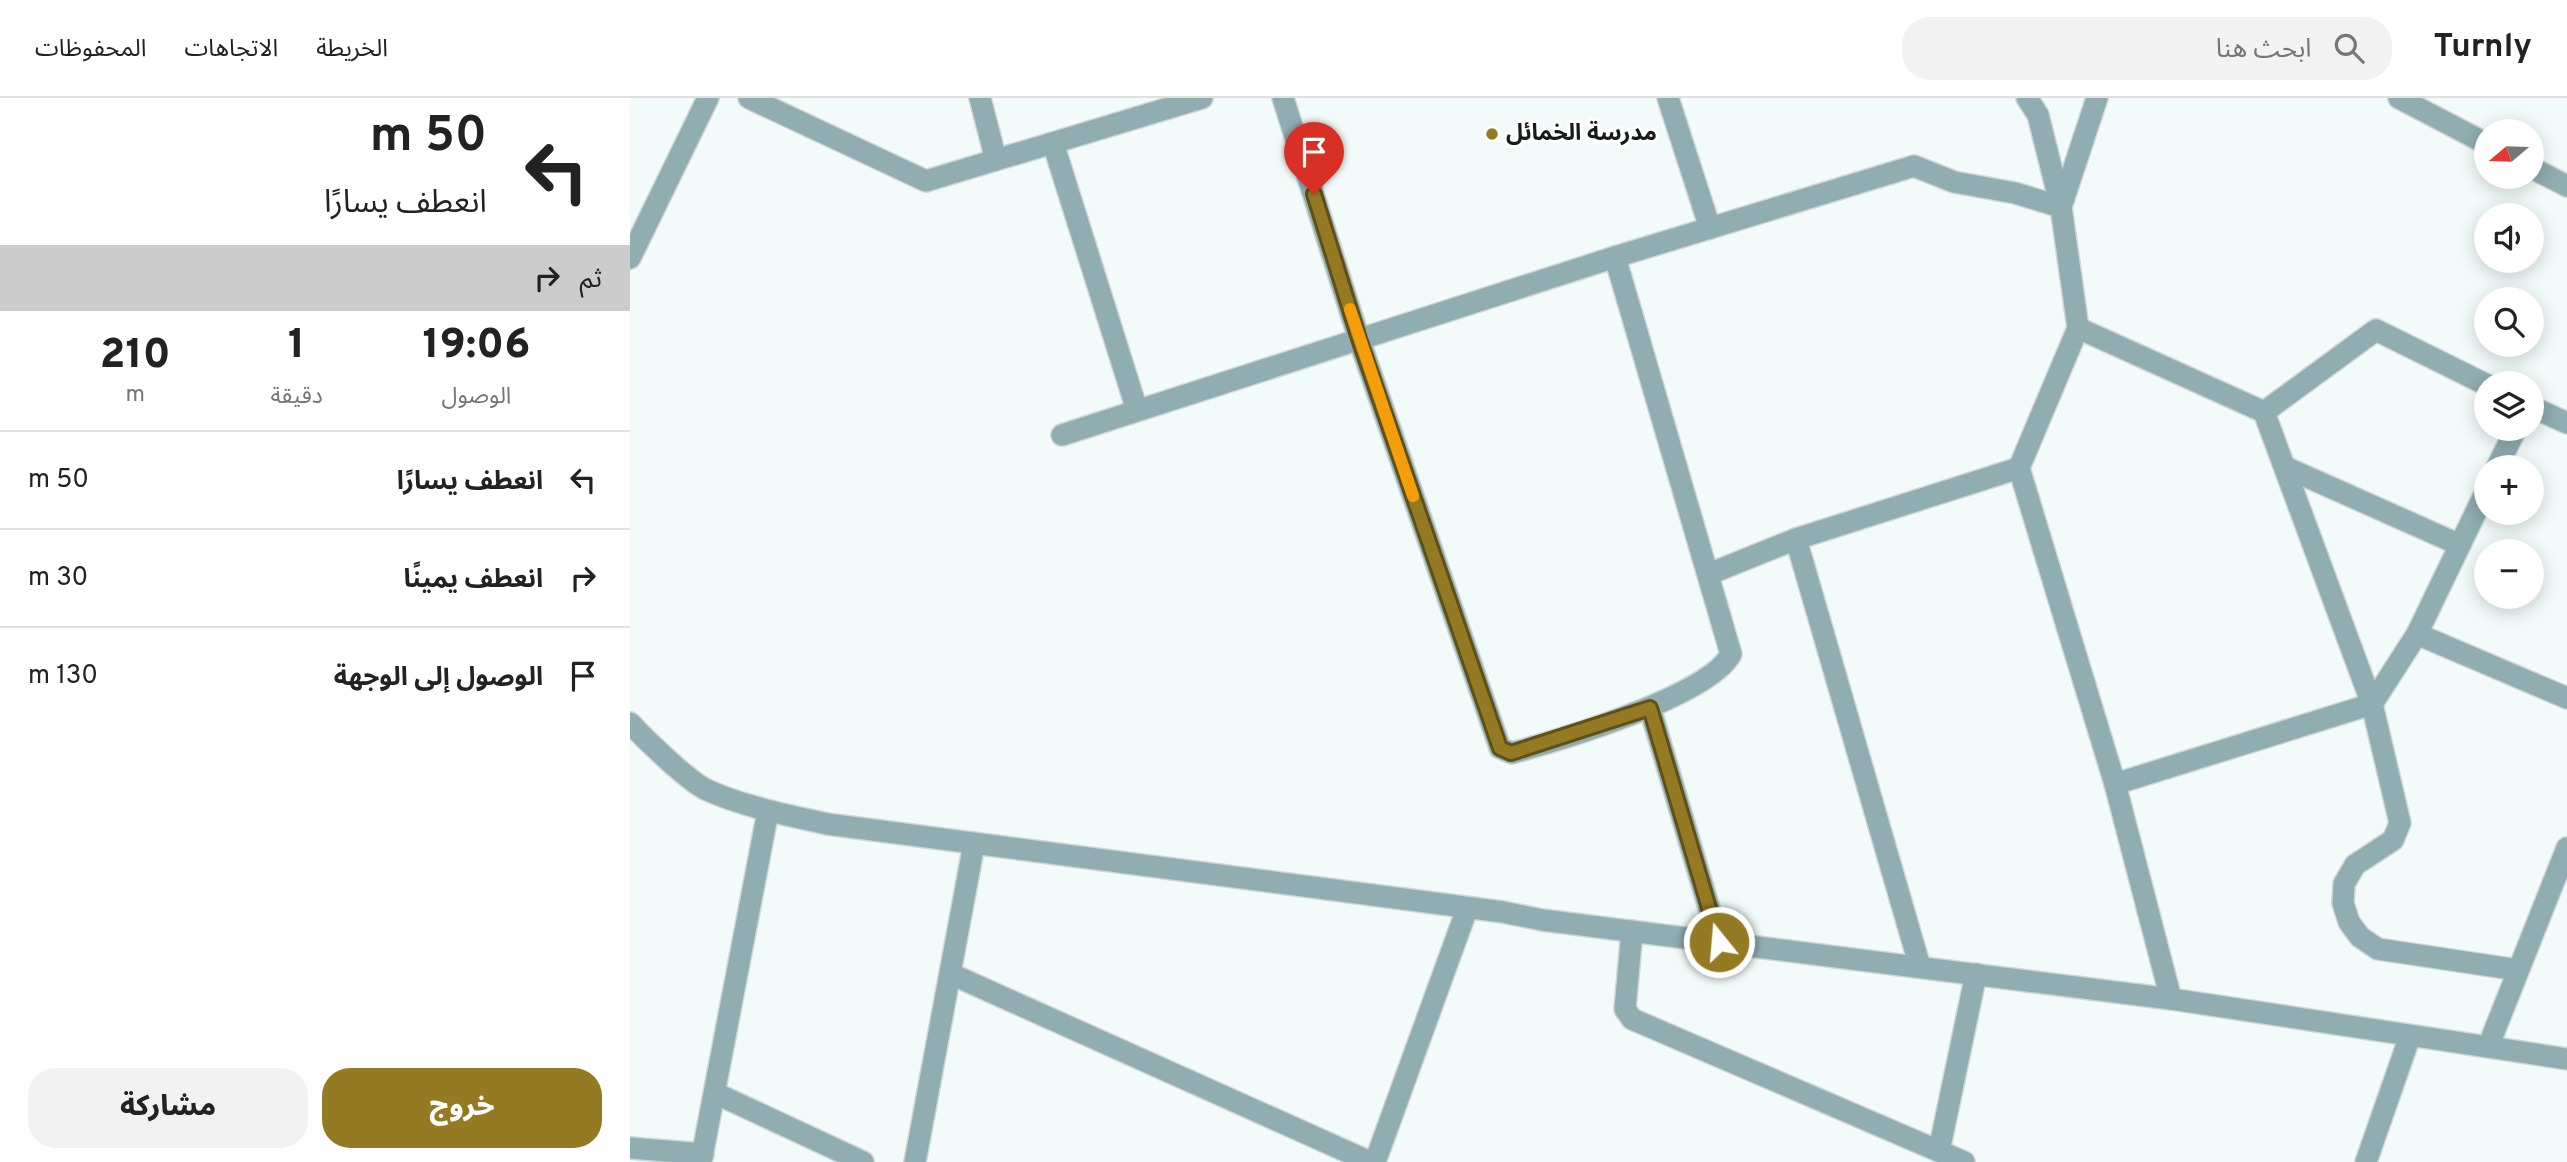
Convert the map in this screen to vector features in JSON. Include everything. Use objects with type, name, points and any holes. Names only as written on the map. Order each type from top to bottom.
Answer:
[{"type":"street","points":[[630,258],[708,98]]},
{"type":"street","points":[[749,98],[926,181],[1053,143],[1138,107],[1202,98]]},
{"type":"street","points":[[980,98],[996,160]]},
{"type":"street","points":[[1283,98],[1359,339],[1500,748],[1511,753],[1650,708],[1715,674],[1725,666],[1731,654],[1615,257]]},
{"type":"street","points":[[1668,98],[1710,228]]},
{"type":"street","points":[[2027,98],[2038,115],[2061,207],[2078,328],[2019,468],[2115,784],[2171,999]]},
{"type":"street","points":[[2061,207],[2097,98]]},
{"type":"street","points":[[2399,98],[2474,137]]},
{"type":"street","points":[[1053,143],[1137,410]]},
{"type":"street","points":[[1062,435],[1615,257],[1914,166],[1954,182],[2015,193],[2061,207]]},
{"type":"street","points":[[2544,174],[2567,186]]},
{"type":"street","points":[[2078,328],[2264,412],[2372,704],[2400,823],[2393,840],[2355,865],[2344,884],[2343,902],[2349,922],[2360,937],[2378,949],[2518,970]]},
{"type":"street","points":[[2264,412],[2376,330],[2474,379]]},
{"type":"street","points":[[2544,413],[2567,424]]},
{"type":"street","points":[[2285,467],[2460,545]]},
{"type":"street","points":[[1709,574],[1796,540],[2019,468]]},
{"type":"street","points":[[2115,784],[2372,704],[2417,634],[2474,516]]},
{"type":"street","points":[[1796,540],[1920,967]]},
{"type":"street","points":[[2417,634],[2567,698]]},
{"type":"street","points":[[1650,708],[1719,942]]},
{"type":"street","points":[[630,723],[646,740],[705,789],[768,811],[827,824],[1632,932],[2171,999],[2567,1059]]},
{"type":"street","points":[[630,1148],[702,1158],[768,811]]},
{"type":"street","points":[[915,1162],[974,844]]},
{"type":"street","points":[[2487,1047],[2567,848]]},
{"type":"street","points":[[1375,1162],[1466,909]]},
{"type":"street","points":[[1632,932],[1625,1009],[1632,1019],[1964,1162]]},
{"type":"street","points":[[951,974],[1370,1162]]},
{"type":"street","points":[[1939,1151],[1976,974]]},
{"type":"street","points":[[2366,1162],[2410,1036]]},
{"type":"street","points":[[715,1093],[863,1162]]},
{"type":"slow traffic","points":[[1350,309],[1413,496]]},
{"type":"place","name":"مدرسة الخمائل","points":[[1492,134]]},
{"type":"route","points":[[1314,194],[1359,339],[1500,748],[1511,753],[1523,750],[1650,708],[1719,942]]}]
